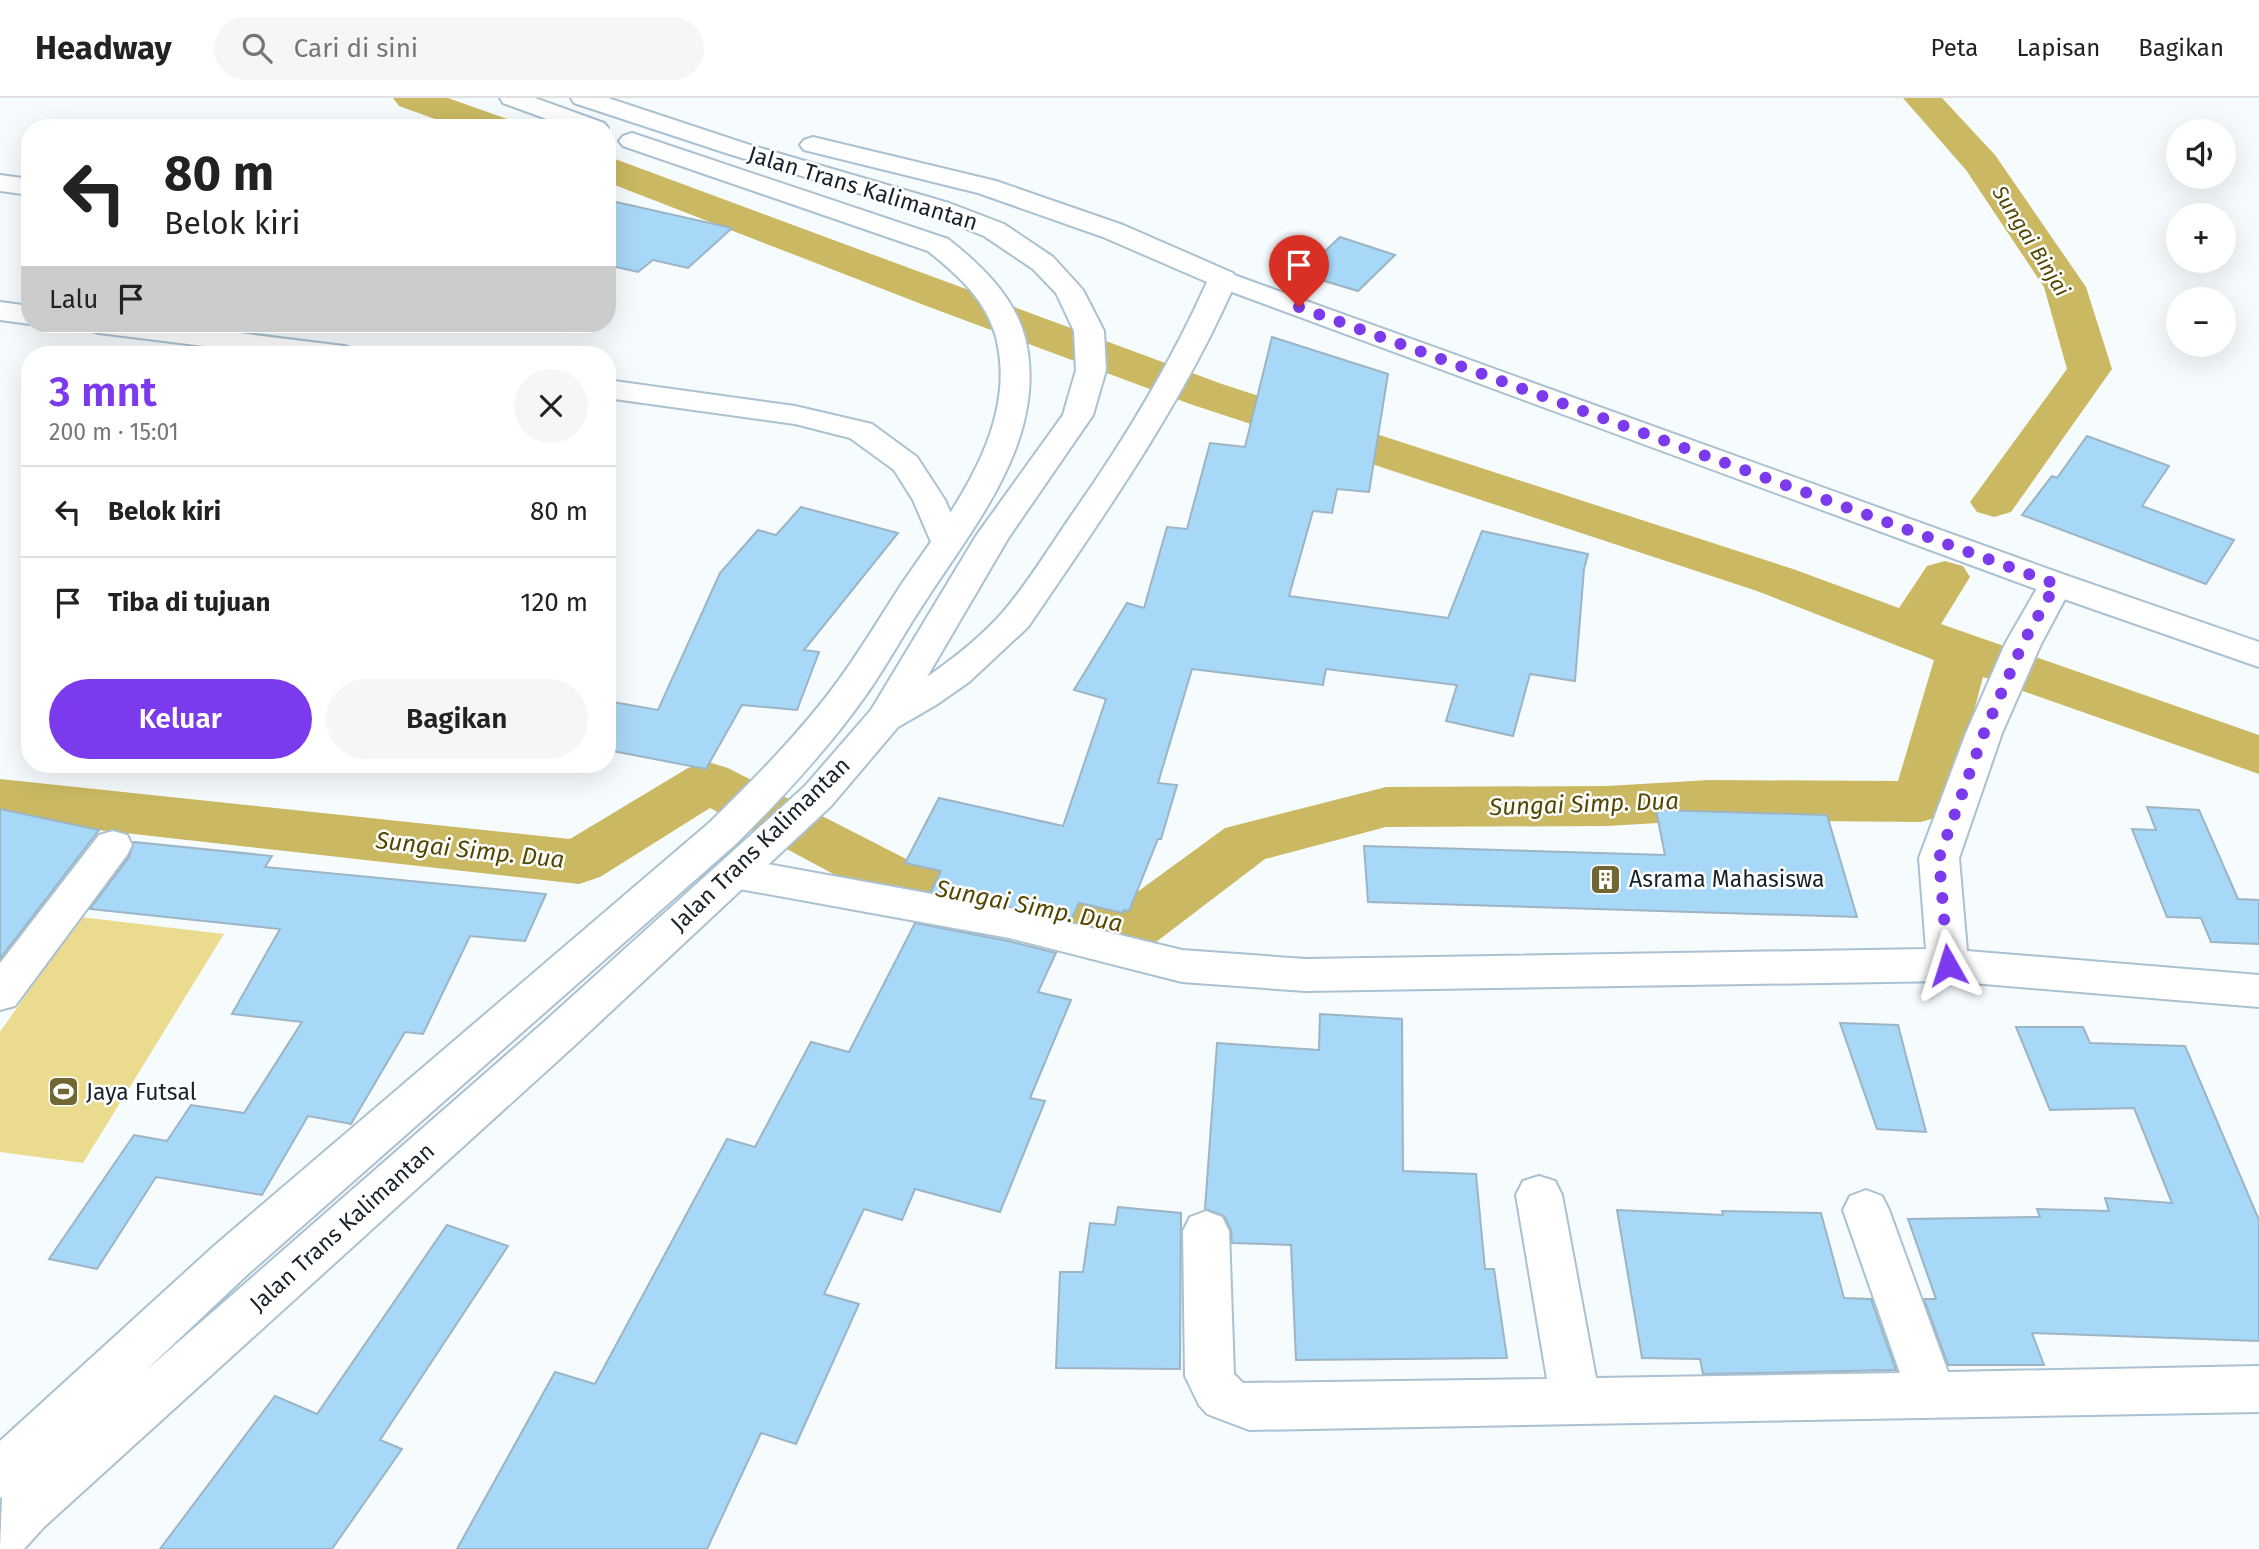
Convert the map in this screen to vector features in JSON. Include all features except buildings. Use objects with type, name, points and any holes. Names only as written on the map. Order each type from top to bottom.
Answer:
[{"type":"main road","points":[[512,98],[570,119]]},
{"type":"main road","name":"Jalan Trans Kalimantan","points":[[0,1474],[231,1260],[739,851],[818,796],[884,719],[993,536],[1078,415],[1091,370],[1089,331],[1069,290],[1043,263],[993,230],[940,209],[583,98]]},
{"type":"main road","points":[[632,114],[703,119],[987,187],[1113,231],[1223,279],[2056,584],[2259,654]]},
{"type":"main road","name":"Jalan Trans Kalimantan","points":[[0,1537],[26,1509],[548,1043],[739,851],[774,783],[869,665],[990,475],[1004,442],[1016,379],[1014,352],[1007,326],[995,302],[978,279],[938,245],[616,135]]},
{"type":"main road","points":[[0,183],[21,186]]},
{"type":"main road","points":[[884,719],[945,683],[991,645],[1016,619],[1146,429],[1210,310],[1223,279]]},
{"type":"main road","points":[[0,311],[21,314]]},
{"type":"main road","points":[[174,333],[274,346]]},
{"type":"main road","points":[[616,390],[795,415],[861,432],[906,464],[951,535]]},
{"type":"main road","points":[[1948,965],[1939,858],[1984,733],[2023,643],[2056,584]]},
{"type":"main road","points":[[0,995],[113,845]]},
{"type":"main road","points":[[739,851],[1147,958],[1217,970],[1305,975],[1948,965],[2259,991]]},
{"type":"main road","points":[[1539,1195],[1575,1401]]},
{"type":"main road","points":[[1866,1210],[1932,1395]]},
{"type":"main road","points":[[1206,1231],[1210,1376],[1214,1387],[1231,1405],[1249,1408],[2259,1389]]},
{"type":"shaded area","name":"Jaya Futsal","points":[[80,917],[224,934],[83,1163],[0,1152],[0,1032]]},
{"type":"waterway","points":[[412,98],[472,119]]},
{"type":"waterway","name":"Sungai Binjai","points":[[1922,98],[1981,163],[2065,287],[2090,369],[1994,502]]},
{"type":"waterway","points":[[616,171],[944,298],[1206,394],[1775,580],[1962,651]]},
{"type":"waterway","name":"Sungai Binjai","points":[[1911,630],[1945,577]]},
{"type":"waterway","name":"Sungai Simp. Dua","points":[[0,799],[579,862],[708,782],[901,883],[1135,926],[1246,843],[1386,807],[1607,806],[1709,800],[1921,802],[1962,651]]},
{"type":"waterway","points":[[1962,651],[2259,755]]},
{"type":"place","name":"Asrama Mahasiswa","points":[[1606,879]]},
{"type":"place","name":"Jaya Futsal","points":[[63,1092]]},
{"type":"route","points":[[1299,307],[2056,584],[2023,643],[1984,733],[1939,858],[1948,965]]}]
